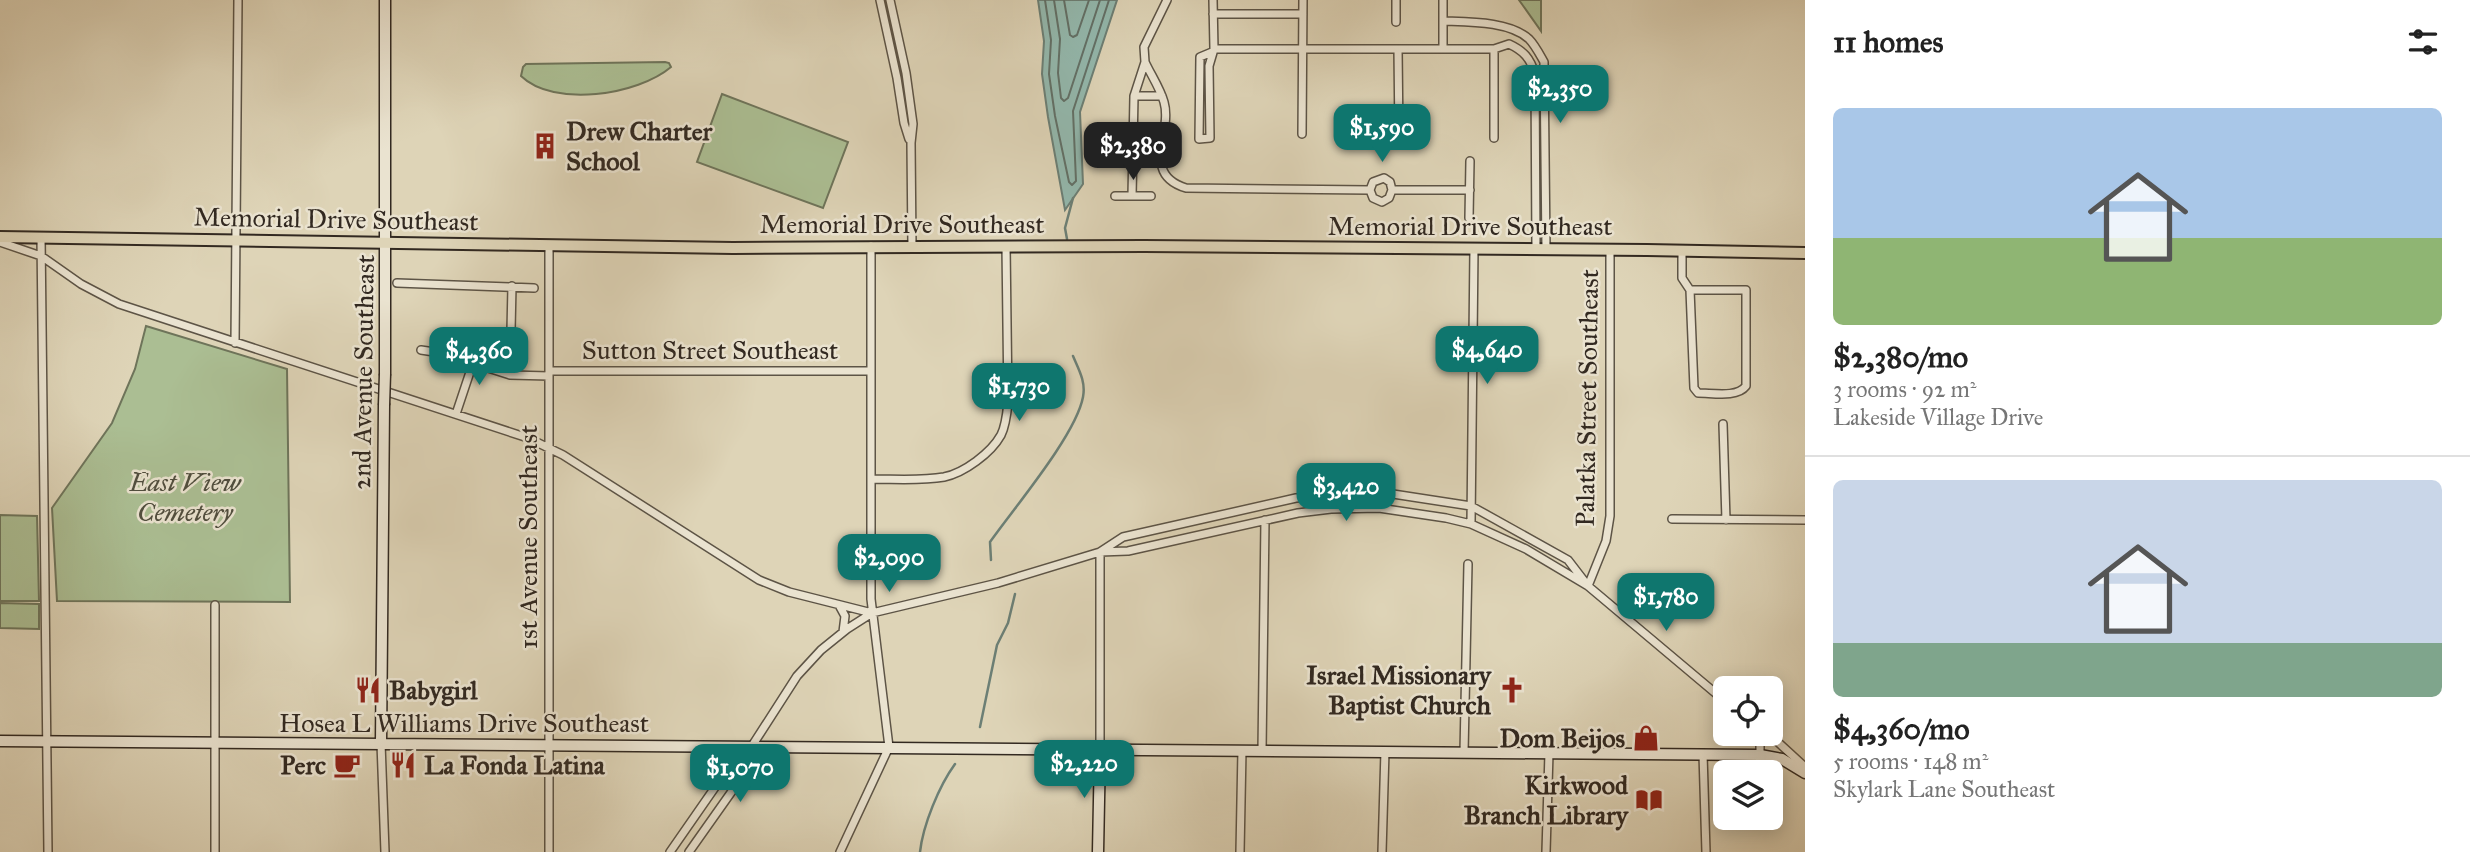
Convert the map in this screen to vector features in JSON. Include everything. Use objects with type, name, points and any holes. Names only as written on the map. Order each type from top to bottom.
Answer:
[{"type":"main road","name":"Memorial Drive Southeast","points":[[0,237],[733,248],[1475,248],[1805,253]]},
{"type":"street","points":[[235,343],[238,0]]},
{"type":"street","name":"2nd Avenue Southeast","points":[[381,744],[385,0]]},
{"type":"street","points":[[880,0],[904,123],[911,143]]},
{"type":"street","points":[[890,0],[906,73],[913,124],[912,247]]},
{"type":"street","points":[[1132,197],[1134,96],[1145,62],[1144,47],[1167,0]]},
{"type":"street","points":[[1199,139],[1210,138],[1209,66],[1213,51],[1213,0]]},
{"type":"street","points":[[1302,134],[1303,0]]},
{"type":"street","points":[[1396,0],[1396,22]]},
{"type":"street","points":[[1443,0],[1443,49]]},
{"type":"street","points":[[1213,14],[1303,14]]},
{"type":"street","points":[[1443,21],[1486,24],[1513,31],[1528,38],[1544,62],[1541,249]]},
{"type":"street","points":[[1509,44],[1513,31]]},
{"type":"street","points":[[1213,51],[1494,49],[1509,44],[1526,54],[1535,74],[1541,249]]},
{"type":"street","points":[[1398,49],[1399,138]]},
{"type":"street","points":[[1494,49],[1494,138]]},
{"type":"street","points":[[1145,62],[1162,96],[1167,121],[1160,158],[1163,170],[1175,185],[1186,188],[1370,190]]},
{"type":"street","points":[[1134,96],[1162,96]]},
{"type":"street","points":[[1469,218],[1470,160]]},
{"type":"street","points":[[1384,178],[1390,182],[1392,190],[1389,198],[1381,202],[1373,198],[1370,190],[1373,182],[1384,178]]},
{"type":"street","points":[[1392,190],[1470,190]]},
{"type":"street","points":[[1115,197],[1151,197]]},
{"type":"street","points":[[41,237],[48,852]]},
{"type":"street","points":[[0,242],[41,256],[81,284],[119,304],[507,430],[548,447],[759,580],[789,592],[872,613]]},
{"type":"street","name":"1st Avenue Southeast","points":[[549,244],[550,852]]},
{"type":"street","points":[[840,852],[889,747],[872,613],[871,246]]},
{"type":"street","points":[[872,479],[947,476],[976,460],[1001,435],[1008,402],[1006,246]]},
{"type":"street","points":[[1471,524],[1475,248]]},
{"type":"street","name":"Palatka Street Southeast","points":[[1588,586],[1606,541],[1610,516],[1610,250]]},
{"type":"street","points":[[1682,251],[1682,278],[1690,290],[1695,388],[1698,393],[1737,393],[1744,390],[1746,290],[1690,290]]},
{"type":"street","points":[[397,283],[534,288]]},
{"type":"street","points":[[510,374],[512,286]]},
{"type":"street","name":"Sutton Street Southeast","points":[[421,350],[441,353],[510,374],[870,371]]},
{"type":"street","points":[[456,414],[473,363]]},
{"type":"street","points":[[1723,424],[1726,520]]},
{"type":"street","points":[[1100,552],[1123,537],[1296,498],[1380,492],[1471,506],[1567,560],[1588,586]]},
{"type":"street","points":[[670,852],[734,760],[752,746],[797,676],[821,650],[872,613],[998,583],[1100,552],[1128,551],[1265,520],[1331,509],[1379,508],[1423,513],[1471,524],[1526,549],[1588,586],[1713,691]]},
{"type":"street","points":[[1672,519],[1805,520]]},
{"type":"street","points":[[1262,750],[1265,520]]},
{"type":"street","points":[[1098,852],[1100,552]]},
{"type":"street","points":[[1464,752],[1468,564]]},
{"type":"street","points":[[839,604],[845,616],[843,632]]},
{"type":"street","points":[[215,606],[215,852]]},
{"type":"street","name":"Hosea L Williams Drive Southeast","points":[[0,741],[1703,754],[1760,755],[1782,759],[1805,770]]},
{"type":"street","points":[[381,744],[384,852]]},
{"type":"street","points":[[690,852],[753,762],[752,746]]},
{"type":"street","points":[[1760,746],[1760,755]]},
{"type":"street","points":[[1781,746],[1805,770]]},
{"type":"street","points":[[1240,852],[1242,750]]},
{"type":"street","points":[[1382,852],[1385,751]]},
{"type":"street","points":[[1546,852],[1549,753]]},
{"type":"street","points":[[1703,754],[1706,852]]},
{"type":"green space","points":[[1519,0],[1541,0],[1541,31]]},
{"type":"green space","points":[[665,62],[671,67],[656,77],[618,91],[596,94],[554,92],[536,86],[521,76],[526,64]]},
{"type":"green space","points":[[722,94],[848,142],[823,208],[697,162]]},
{"type":"green space","name":"East View Cemetery","points":[[146,326],[287,369],[290,602],[57,601],[52,508],[112,423],[135,369]]},
{"type":"green space","points":[[0,515],[37,516],[39,601],[0,601]]},
{"type":"green space","points":[[0,603],[39,604],[39,629],[0,628]]},
{"type":"water","points":[[1038,0],[1117,0],[1080,112],[1083,184],[1065,210],[1042,74],[1044,41]]},
{"type":"waterway","points":[[1067,239],[1065,228],[1073,198]]},
{"type":"waterway","points":[[991,560],[990,542],[1057,451],[1078,413],[1084,386],[1073,356]]},
{"type":"waterway","points":[[980,727],[997,645],[1008,623],[1015,594]]},
{"type":"waterway","points":[[920,852],[924,830],[933,806],[955,764]]},
{"type":"place","name":"Drew Charter School","points":[[545,146]]},
{"type":"place","name":"Babygirl","points":[[368,690]]},
{"type":"place","name":"Israel Missionary Baptist Church","points":[[1512,690]]},
{"type":"place","name":"Dom Beijos","points":[[1646,738]]},
{"type":"place","name":"Perc","points":[[347,765]]},
{"type":"place","name":"La Fonda Latina","points":[[403,765]]},
{"type":"place","name":"Kirkwood Branch Library","points":[[1649,800]]}]
